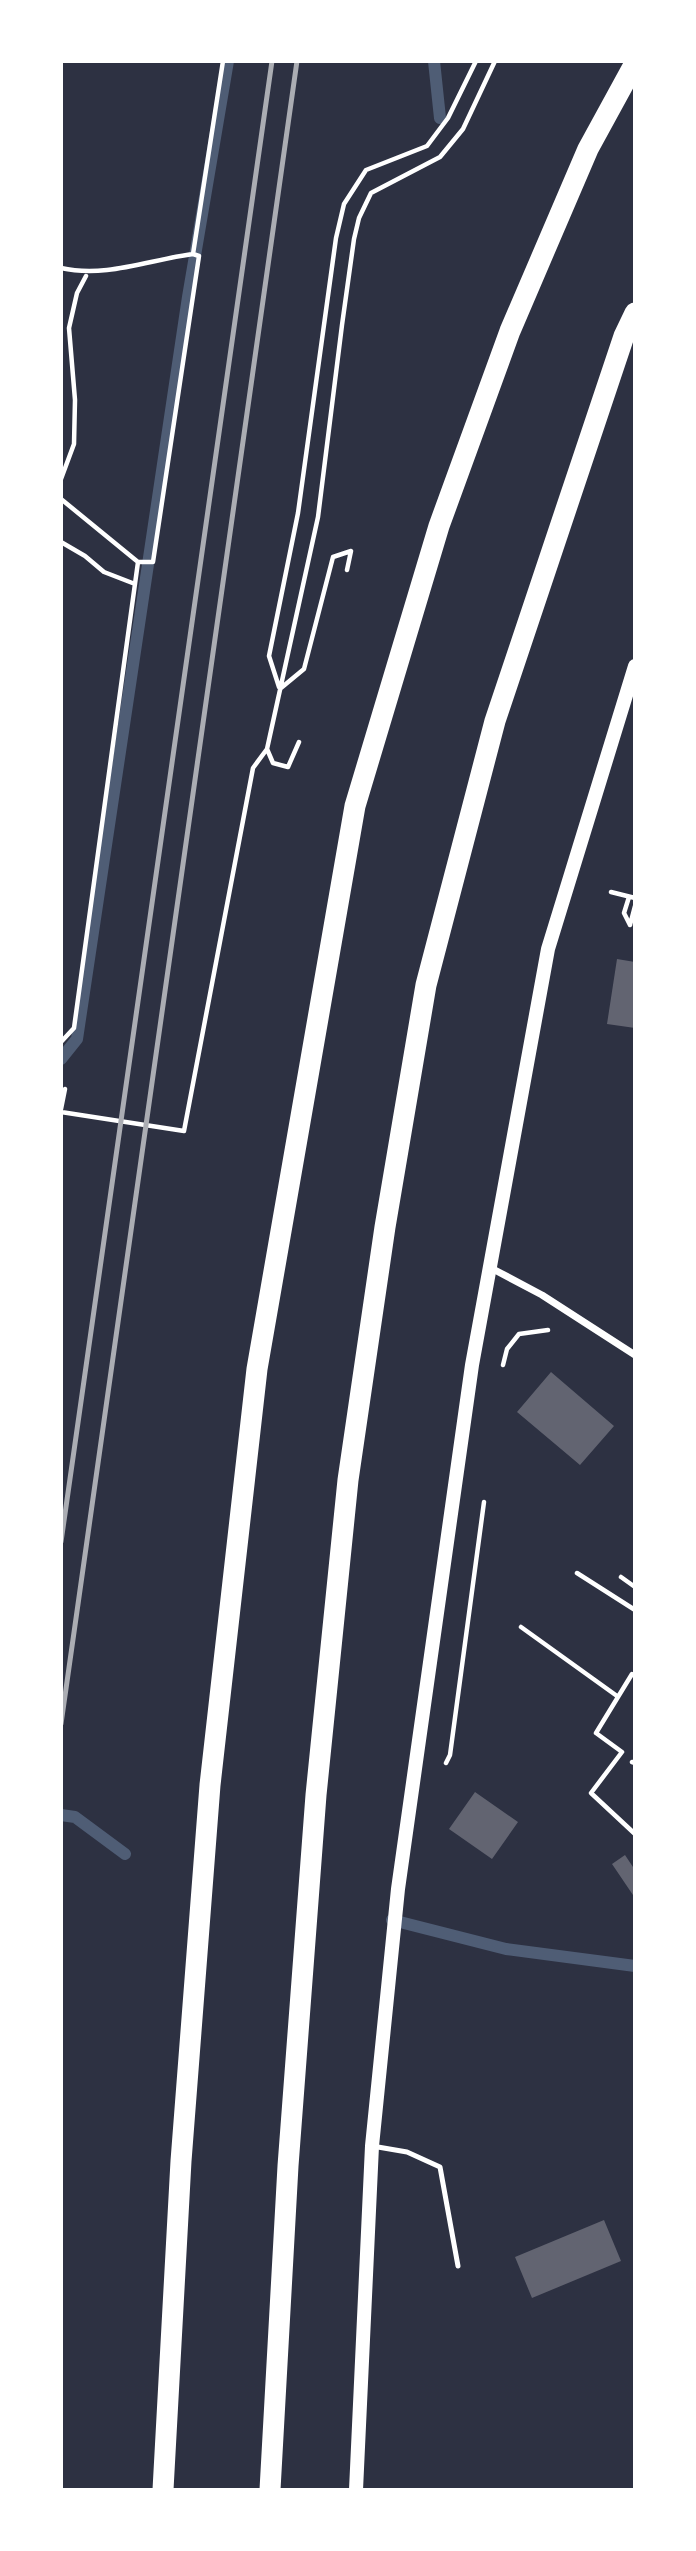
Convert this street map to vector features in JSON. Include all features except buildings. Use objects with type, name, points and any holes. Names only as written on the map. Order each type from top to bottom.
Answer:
[{"type":"highway","points":[[163,2490],[181,2161],[211,1772],[257,1370],[355,806],[439,526],[510,331],[588,149],[635,63]]},
{"type":"highway","points":[[270,2490],[288,2166],[316,1795],[348,1480],[385,1227],[426,985],[495,721],[624,336],[635,313]]},
{"type":"main road","points":[[356,2490],[372,2146],[402,1861],[472,1365],[548,949],[635,666]]},
{"type":"street","points":[[491,1268],[542,1295],[635,1355]]},
{"type":"lane","points":[[372,2146],[407,2152],[440,2167],[458,2266]]},
{"type":"path","points":[[193,254],[223,61]]},
{"type":"path","points":[[280,689],[269,656],[298,513],[325,333],[336,238],[344,204],[366,170],[427,146],[448,118],[476,61]]},
{"type":"path","points":[[61,1098],[65,1089],[61,1111],[184,1132],[254,768],[267,750],[318,517],[342,325],[359,218],[371,193],[440,158],[463,129],[495,61]]},
{"type":"path","points":[[61,268],[83,273],[193,254],[199,256],[153,562],[138,562],[61,499]]},
{"type":"path","points":[[61,479],[74,444],[75,400],[69,328],[77,293],[86,276]]},
{"type":"path","points":[[61,542],[85,556],[104,572],[135,584]]},
{"type":"path","points":[[280,689],[304,669],[333,557],[351,551],[347,570]]},
{"type":"path","points":[[61,1042],[74,1028],[138,562]]},
{"type":"path","points":[[267,750],[273,763],[288,767],[299,742]]},
{"type":"path","points":[[611,892],[632,898],[624,913],[630,925],[635,906]]},
{"type":"path","points":[[501,1373],[507,1349],[520,1334],[544,1328],[552,1331]]},
{"type":"path","points":[[444,1767],[450,1755],[484,1496]]},
{"type":"path","points":[[577,1573],[635,1611]]},
{"type":"path","points":[[621,1577],[635,1587]]},
{"type":"path","points":[[520,1627],[617,1696]]},
{"type":"path","points":[[634,1674],[617,1696],[596,1733],[622,1752],[591,1793],[635,1834]]},
{"type":"waterway","points":[[61,1059],[77,1039],[188,297],[228,61]]},
{"type":"waterway","points":[[434,61],[440,118]]},
{"type":"waterway","points":[[61,1815],[75,1817],[125,1854]]},
{"type":"waterway","points":[[392,1920],[506,1949],[635,1966]]},
{"type":"railway","points":[[61,1542],[272,61]]},
{"type":"railway","points":[[61,1724],[297,61]]}]
